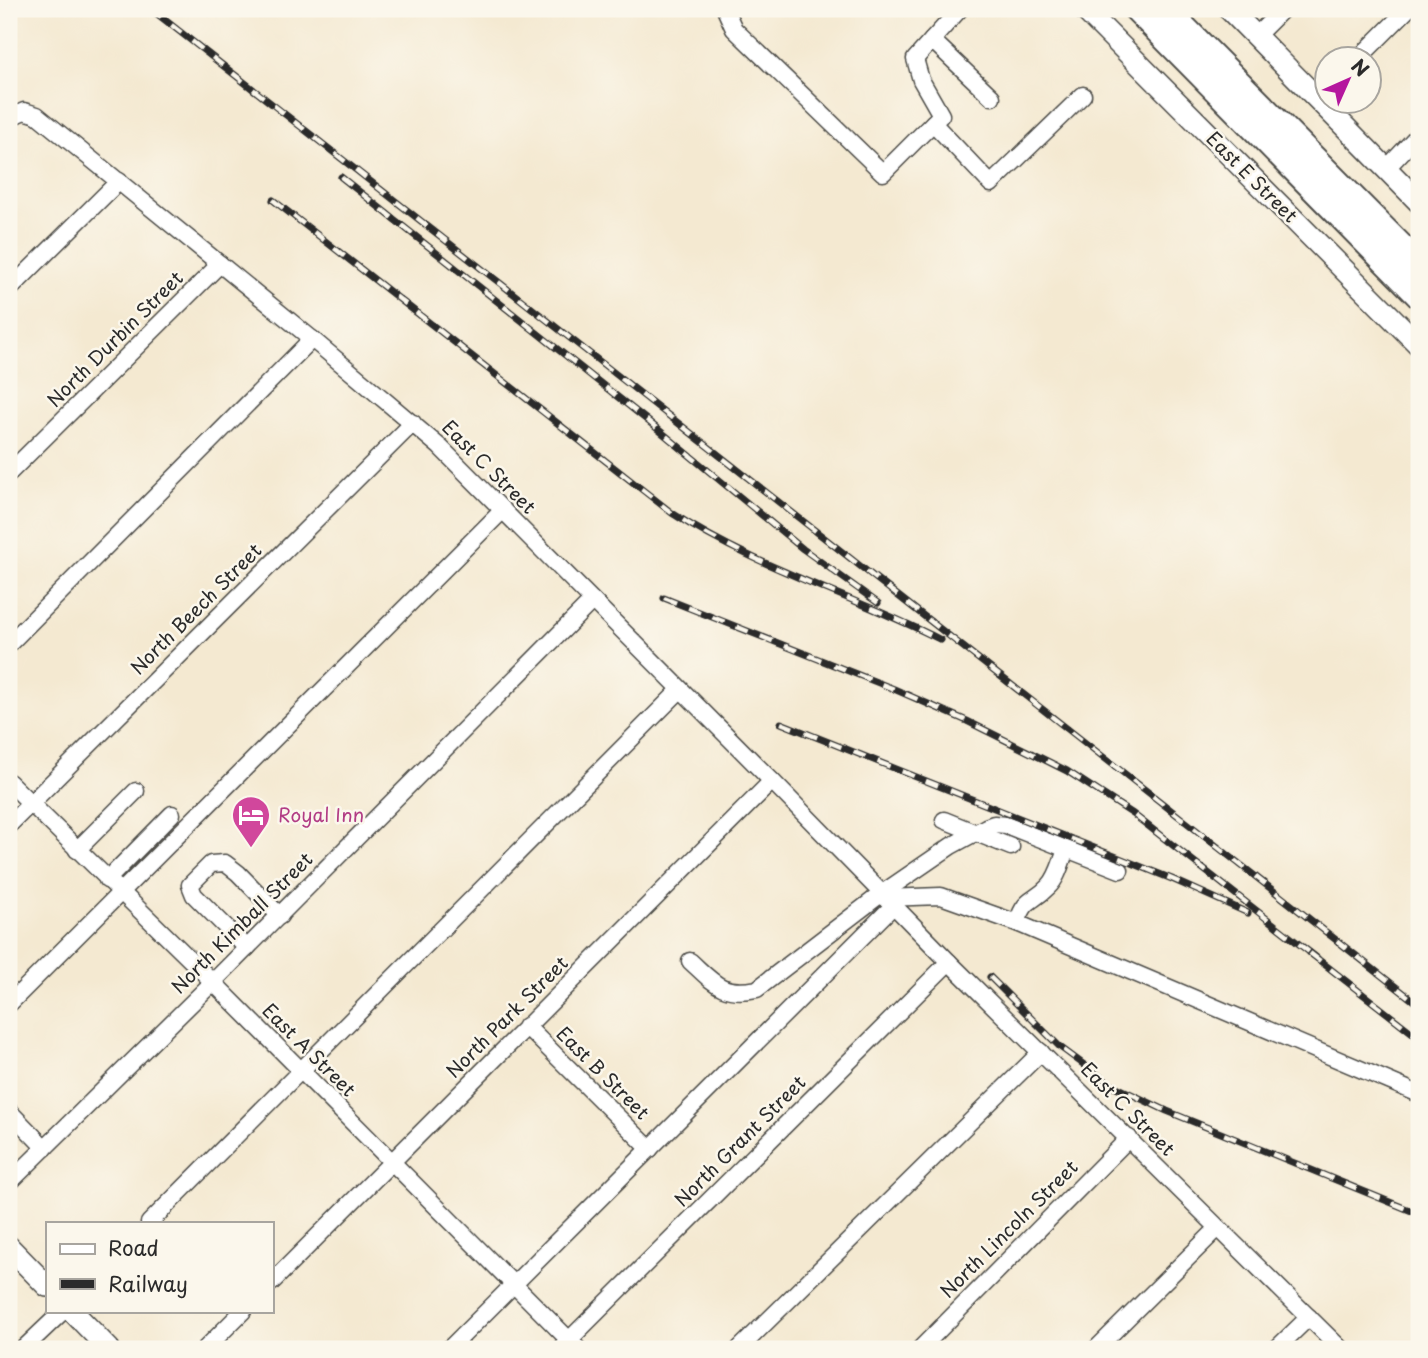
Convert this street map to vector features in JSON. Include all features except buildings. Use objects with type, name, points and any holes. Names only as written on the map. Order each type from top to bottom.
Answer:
[{"type":"highway","points":[[1136,9],[1419,296]]},
{"type":"highway","points":[[1166,9],[1419,264]]},
{"type":"main road","name":"East E Street","points":[[1084,9],[1419,345]]},
{"type":"main road","points":[[1229,9],[1312,86]]},
{"type":"main road","points":[[1340,116],[1419,202]]},
{"type":"main road","points":[[9,1247],[46,1285]]},
{"type":"main road","points":[[73,1312],[109,1349]]},
{"type":"street","points":[[724,9],[734,29],[883,173],[941,115],[921,80],[915,59],[960,9]]},
{"type":"street","points":[[1256,36],[1283,9]]},
{"type":"street","points":[[1371,46],[1408,9]]},
{"type":"street","points":[[932,40],[992,97]]},
{"type":"street","points":[[933,123],[991,184],[1083,95]]},
{"type":"street","name":"East C Street","points":[[16,114],[37,115],[413,423],[772,781],[886,900],[1341,1349]]},
{"type":"street","points":[[1386,169],[1419,134]]},
{"type":"street","points":[[9,290],[119,181]]},
{"type":"street","name":"North Durbin Street","points":[[9,473],[220,264]]},
{"type":"street","points":[[9,644],[312,339]]},
{"type":"street","name":"North Beech Street","points":[[9,825],[413,423]]},
{"type":"street","points":[[9,1004],[503,510]]},
{"type":"street","name":"North Kimball Street","points":[[9,1184],[280,916],[592,601]]},
{"type":"street","points":[[150,1222],[680,690]]},
{"type":"street","name":"North Park Street","points":[[273,1281],[772,781]]},
{"type":"street","name":"East A Street","points":[[9,782],[213,982],[514,1285],[569,1346]]},
{"type":"street","points":[[77,850],[136,791]]},
{"type":"street","points":[[107,880],[172,814]]},
{"type":"street","points":[[944,820],[1011,847]]},
{"type":"street","points":[[690,961],[719,987],[740,992],[757,989],[886,900],[951,846],[994,824],[1006,825],[1119,870]]},
{"type":"street","points":[[1017,923],[1022,907],[1054,880],[1066,850]]},
{"type":"street","points":[[247,948],[194,895],[190,885],[211,864],[225,863],[280,916]]},
{"type":"street","points":[[449,1349],[650,1149],[886,900],[941,896],[1017,923],[1419,1094]]},
{"type":"street","name":"North Grant Street","points":[[569,1346],[949,962]]},
{"type":"street","name":"East B Street","points":[[526,1026],[650,1149]]},
{"type":"street","points":[[739,1349],[1041,1052]]},
{"type":"street","points":[[9,1111],[45,1148]]},
{"type":"street","name":"North Lincoln Street","points":[[920,1349],[1129,1138]]},
{"type":"street","points":[[1096,1349],[1218,1228]]},
{"type":"street","points":[[23,1349],[62,1312]]},
{"type":"street","points":[[205,1349],[242,1312]]},
{"type":"street","points":[[1276,1349],[1309,1317]]},
{"type":"railway","points":[[151,9],[1419,1005]]},
{"type":"railway","points":[[341,177],[648,421],[803,549],[878,603]]},
{"type":"railway","points":[[273,200],[672,513],[737,550],[941,640]]},
{"type":"railway","points":[[664,598],[894,689],[967,721],[1067,771],[1133,814],[1317,958]]},
{"type":"railway","points":[[781,723],[1172,879],[1248,913]]},
{"type":"railway","points":[[1310,953],[1419,1038]]},
{"type":"railway","points":[[990,977],[1060,1047],[1110,1084],[1167,1111],[1419,1214]]},
{"type":"place","name":"Royal Inn","points":[[251,849]]}]
